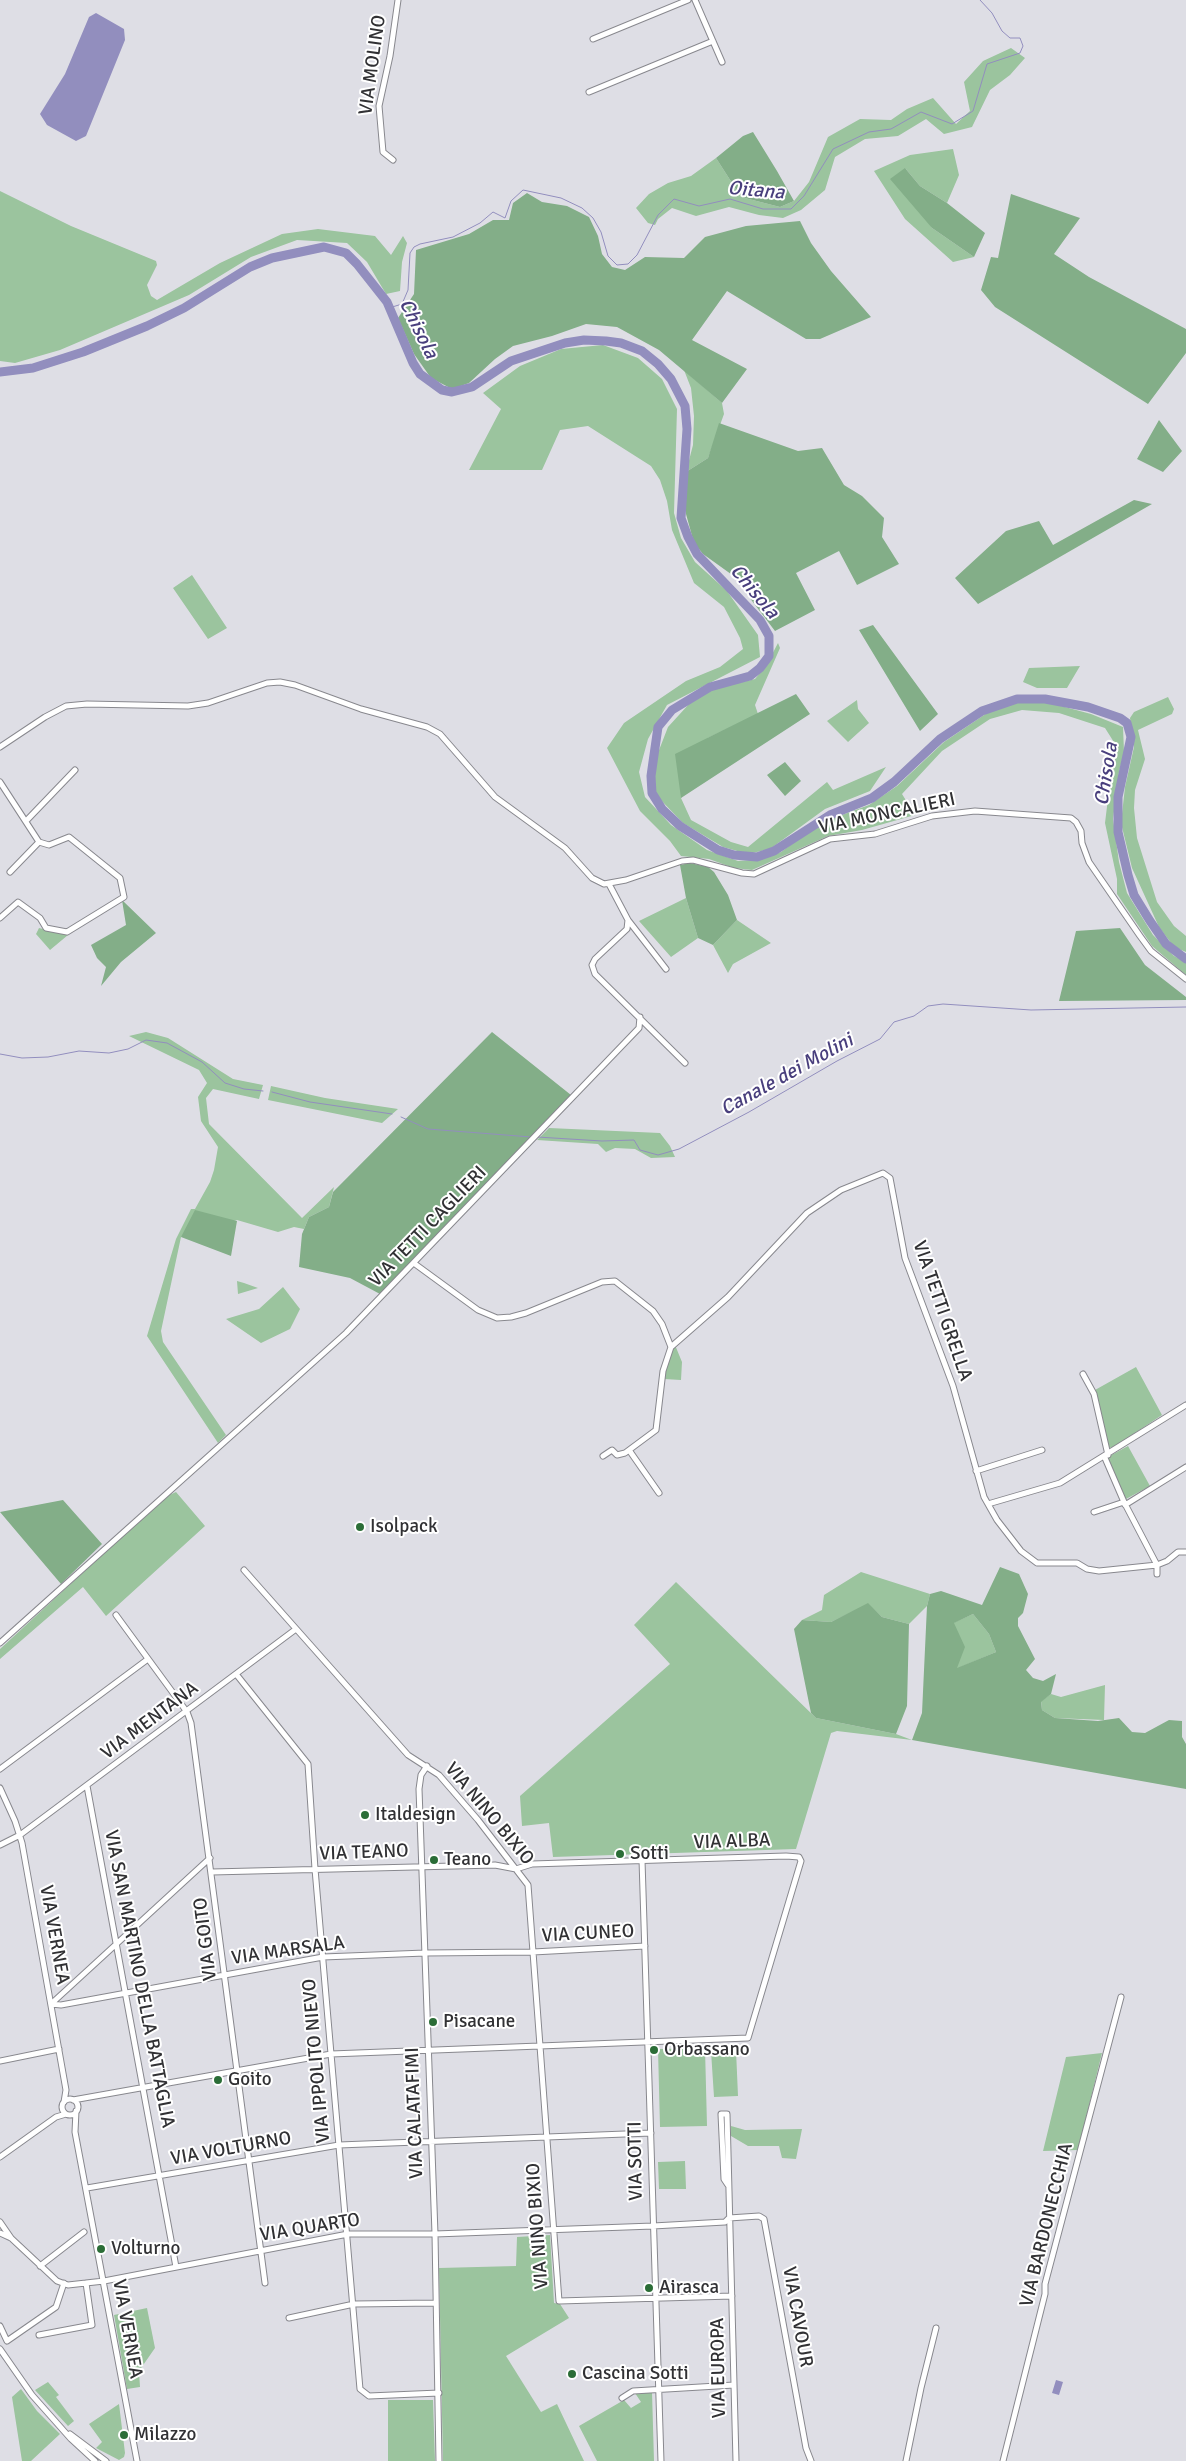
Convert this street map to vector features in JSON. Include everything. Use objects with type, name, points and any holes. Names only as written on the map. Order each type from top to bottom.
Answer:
[{"type":"street","name":"VIA MOLINO","points":[[393,160],[383,152],[379,106],[390,56],[398,0]]},
{"type":"street","points":[[593,39],[688,0]]},
{"type":"street","points":[[695,0],[722,62]]},
{"type":"street","points":[[590,92],[713,41]]},
{"type":"street","points":[[0,747],[45,717],[66,706],[87,704],[188,706],[208,704],[267,683],[280,682],[427,727],[440,734],[495,797],[565,848],[592,878],[609,884],[628,920],[666,969]]},
{"type":"street","points":[[27,820],[75,770]]},
{"type":"street","points":[[0,782],[27,820],[39,842],[49,845],[69,837],[120,878],[124,897],[67,932],[46,928],[40,918],[18,902],[0,918]]},
{"type":"street","name":"VIA MONCALIERI","points":[[609,884],[688,861],[704,862],[742,873],[754,874],[830,839],[874,834],[932,816],[975,811],[1071,818],[1082,831],[1082,843],[1089,862],[1140,936],[1151,951],[1186,979]]},
{"type":"street","points":[[10,872],[39,842]]},
{"type":"street","points":[[628,920],[626,929],[592,965],[594,974],[685,1063]]},
{"type":"street","name":"VIA TETTI CAGLIERI","points":[[0,1643],[346,1333],[350,1326],[415,1264],[639,1028],[640,1017]]},
{"type":"street","name":"VIA TETTI GRELLA","points":[[671,1347],[728,1297],[806,1213],[841,1190],[880,1174],[886,1174],[890,1178],[905,1258],[953,1386],[976,1471],[988,1504],[1021,1551],[1037,1563],[1077,1564],[1087,1569],[1099,1571],[1157,1565],[1168,1561],[1178,1552],[1186,1552]]},
{"type":"street","points":[[415,1264],[478,1310],[497,1318],[511,1318],[602,1282],[614,1281],[653,1311],[662,1324],[671,1347],[663,1371],[656,1430],[629,1450],[617,1455],[612,1450],[603,1456]]},
{"type":"street","points":[[1083,1374],[1094,1394],[1106,1456],[1125,1503],[1157,1565],[1158,1574]]},
{"type":"street","points":[[988,1504],[1060,1484],[1186,1405]]},
{"type":"street","points":[[629,1450],[659,1493]]},
{"type":"street","points":[[976,1471],[1042,1450]]},
{"type":"street","points":[[1094,1512],[1125,1503],[1186,1467]]},
{"type":"street","name":"VIA NINO BIXIO","points":[[244,1570],[408,1755],[439,1775],[478,1820],[528,1885],[558,2301],[656,2298]]},
{"type":"street","name":"VIA GOITO","points":[[116,1615],[187,1712],[191,1723],[265,2283]]},
{"type":"street","name":"VIA MENTANA","points":[[0,1845],[20,1835],[87,1786],[296,1628]]},
{"type":"street","points":[[0,1769],[148,1659]]},
{"type":"street","name":"VIA IPPOLITO NIEVO","points":[[236,1674],[308,1764],[315,1870],[360,2389],[369,2396],[439,2393]]},
{"type":"street","name":"VIA CALATAFIMI","points":[[427,1766],[420,1780],[435,2234],[439,2461]]},
{"type":"street","name":"VIA SAN MARTINO DELLA BATTAGLIA","points":[[87,1786],[145,2087],[176,2267]]},
{"type":"street","name":"VIA VERNEA","points":[[0,1788],[20,1835],[66,2090]]},
{"type":"street","name":"VIA ALBA","points":[[516,1869],[532,1864],[799,1857],[801,1861],[748,2038],[648,2042]]},
{"type":"street","points":[[51,2004],[118,1945],[210,1858]]},
{"type":"street","name":"VIA SOTTI","points":[[642,1860],[661,2461]]},
{"type":"street","name":"VIA TEANO","points":[[212,1872],[495,1865],[516,1869]]},
{"type":"street","name":"VIA CUNEO","points":[[533,1952],[645,1946]]},
{"type":"street","name":"VIA MARSALA","points":[[51,2004],[70,2004],[323,1957],[425,1953],[533,1952]]},
{"type":"street","points":[[65,1993],[70,2004]]},
{"type":"street","name":"VIA BARDONECCHIA","points":[[1004,2461],[1045,2294],[1045,2284],[1121,1997]]},
{"type":"street","points":[[63,2105],[72,2099],[331,2054],[428,2052],[648,2042]]},
{"type":"street","points":[[0,2061],[59,2049]]},
{"type":"street","points":[[66,2090],[77,2104]]},
{"type":"street","points":[[56,2117],[63,2105],[66,2090]]},
{"type":"street","points":[[74,2125],[77,2104],[84,2098]]},
{"type":"street","points":[[63,2105],[74,2125]]},
{"type":"street","points":[[0,2157],[56,2117],[76,2111]]},
{"type":"street","name":"VIA EUROPA","points":[[728,2185],[724,2179],[721,2114],[728,2114],[728,2185],[736,2461]]},
{"type":"street","name":"VIA VERNEA","points":[[74,2125],[137,2461]]},
{"type":"street","name":"VIA VOLTURNO","points":[[87,2188],[339,2145],[651,2133]]},
{"type":"street","name":"VIA CAVOUR","points":[[729,2218],[759,2216],[764,2219],[809,2459]]},
{"type":"street","name":"VIA QUARTO","points":[[64,2284],[104,2281],[348,2234],[435,2234],[553,2228],[653,2226],[725,2222],[729,2218]]},
{"type":"street","points":[[0,2222],[11,2238],[57,2281],[64,2284],[56,2307],[8,2341],[0,2326]]},
{"type":"street","points":[[40,2266],[84,2232]]},
{"type":"street","points":[[0,2233],[11,2238]]},
{"type":"street","points":[[39,2335],[92,2325],[86,2283]]},
{"type":"street","points":[[656,2298],[732,2296]]},
{"type":"street","points":[[289,2318],[354,2304],[436,2303]]},
{"type":"street","points":[[906,2461],[936,2328]]},
{"type":"street","points":[[0,2348],[32,2395],[95,2461]]},
{"type":"street","points":[[622,2398],[633,2391],[734,2386]]},
{"type":"street","points":[[63,2429],[106,2461]]},
{"type":"street","points":[[132,2461],[134,2450]]},
{"type":"green space","points":[[1011,48],[1025,58],[1010,75],[990,90],[972,127],[944,134],[926,119],[898,136],[865,139],[835,157],[825,190],[801,210],[783,218],[759,215],[729,207],[696,216],[672,208],[658,219],[655,225],[648,223],[636,208],[649,194],[668,183],[691,176],[716,158],[741,197],[780,207],[794,201],[809,182],[828,137],[860,119],[891,120],[907,109],[933,98],[956,124],[970,111],[964,82],[983,61]]},
{"type":"green space","points":[[753,132],[794,201],[780,207],[741,197],[716,158],[743,136]]},
{"type":"green space","points":[[953,149],[959,175],[947,203],[920,186],[905,168],[932,228],[974,257],[953,262],[905,219],[874,171],[910,155]]},
{"type":"green space","points":[[905,168],[920,186],[947,203],[985,233],[974,257],[932,228],[890,179]]},
{"type":"green space","points":[[0,191],[71,226],[156,261],[157,265],[147,285],[151,296],[157,300],[220,263],[282,234],[318,229],[375,236],[391,255],[403,236],[407,243],[402,262],[400,291],[386,294],[367,262],[347,243],[297,240],[251,257],[189,295],[60,350],[15,363],[0,361]]},
{"type":"green space","points":[[527,193],[542,202],[567,206],[589,217],[598,236],[602,254],[612,267],[625,270],[645,257],[684,258],[705,237],[746,226],[800,221],[811,243],[831,271],[871,317],[820,339],[806,339],[727,291],[692,340],[747,369],[722,403],[659,350],[617,327],[586,324],[552,336],[513,346],[495,359],[469,383],[452,389],[431,378],[414,354],[398,318],[414,294],[416,250],[469,234],[493,220],[509,220],[513,203]]},
{"type":"green space","points":[[1011,194],[1080,218],[1054,254],[1089,277],[1186,329],[1186,353],[1148,404],[995,307],[981,290],[991,257],[998,258]]},
{"type":"green space","points":[[603,345],[638,358],[662,379],[677,409],[674,513],[681,538],[695,562],[727,591],[758,635],[760,657],[667,705],[648,739],[639,772],[645,797],[671,825],[707,850],[738,861],[763,859],[781,852],[808,832],[831,819],[869,805],[897,786],[944,742],[987,713],[1014,703],[1050,703],[1091,714],[1123,727],[1124,752],[1119,772],[1113,819],[1119,862],[1127,893],[1153,935],[1174,956],[1186,962],[1186,975],[1152,946],[1117,894],[1117,879],[1105,823],[1117,747],[1105,728],[1059,713],[1022,710],[990,719],[942,751],[902,794],[915,815],[862,830],[828,836],[752,870],[734,868],[709,859],[681,856],[670,841],[640,811],[607,748],[624,723],[686,681],[720,667],[743,649],[740,638],[724,607],[694,583],[672,530],[667,501],[660,480],[651,466],[588,426],[560,430],[542,470],[469,470],[501,409],[483,393],[520,366],[561,349]]},
{"type":"green space","points":[[684,370],[722,403],[724,414],[708,458],[686,472],[693,445],[694,416],[691,388]]},
{"type":"green space","points":[[1159,420],[1182,451],[1163,472],[1137,459]]},
{"type":"green space","points":[[719,423],[798,451],[822,448],[844,485],[862,496],[884,518],[882,537],[899,564],[857,585],[839,551],[796,573],[815,610],[775,631],[749,597],[742,582],[703,554],[694,543],[686,514],[686,472],[708,458]]},
{"type":"green space","points":[[1134,500],[1152,504],[978,604],[955,578],[1006,531],[1039,521],[1053,545]]},
{"type":"green space","points":[[192,575],[227,628],[208,639],[173,588]]},
{"type":"green space","points":[[873,625],[938,714],[920,731],[859,630]]},
{"type":"green space","points":[[778,643],[780,648],[755,705],[758,714],[708,738],[681,798],[691,820],[731,842],[748,847],[827,782],[833,790],[886,767],[870,791],[825,809],[770,849],[748,854],[723,847],[683,823],[656,795],[654,763],[668,727],[689,704],[713,689],[755,679],[766,666]]},
{"type":"green space","points":[[1080,666],[1067,688],[1037,688],[1023,682],[1029,668]]},
{"type":"green space","points":[[796,694],[810,714],[681,798],[675,754]]},
{"type":"green space","points":[[1168,697],[1174,709],[1172,714],[1138,730],[1145,759],[1135,790],[1134,808],[1137,838],[1157,902],[1174,926],[1186,936],[1186,952],[1174,947],[1159,927],[1132,868],[1121,823],[1125,787],[1134,747],[1130,718],[1134,712]]},
{"type":"green space","points":[[857,700],[858,709],[869,723],[848,742],[827,721]]},
{"type":"green space","points":[[785,762],[801,781],[785,796],[767,775]]},
{"type":"green space","points":[[690,863],[708,867],[714,872],[728,895],[737,920],[713,945],[698,938],[686,898],[680,865]]},
{"type":"green space","points":[[686,898],[698,938],[671,957],[639,921]]},
{"type":"green space","points":[[122,900],[156,933],[121,962],[101,986],[106,967],[97,958],[91,945],[126,925]]},
{"type":"green space","points":[[737,920],[771,943],[733,964],[728,973],[713,945]]},
{"type":"green space","points":[[39,928],[68,935],[50,950],[36,934]]},
{"type":"green space","points":[[1120,928],[1145,965],[1186,997],[1186,1000],[1059,1001],[1076,931]]},
{"type":"green space","points":[[146,1032],[168,1038],[233,1079],[263,1085],[259,1099],[213,1089],[206,1098],[209,1124],[302,1218],[334,1187],[329,1207],[309,1217],[304,1229],[294,1227],[278,1232],[237,1220],[181,1237],[161,1331],[163,1342],[226,1435],[218,1443],[147,1336],[176,1239],[191,1209],[195,1209],[210,1182],[218,1147],[201,1121],[198,1097],[207,1083],[199,1070],[129,1036]]},
{"type":"green space","points":[[492,1032],[571,1095],[380,1294],[350,1278],[299,1267],[302,1234],[309,1217],[329,1207],[333,1192]]},
{"type":"green space","points":[[271,1086],[325,1098],[398,1109],[382,1123],[268,1100]]},
{"type":"green space","points":[[549,1128],[660,1133],[670,1146],[675,1157],[651,1158],[635,1149],[615,1148],[606,1152],[598,1144],[537,1140]]},
{"type":"green space","points":[[195,1210],[237,1221],[231,1256],[181,1237]]},
{"type":"green space","points":[[237,1281],[244,1283],[258,1288],[238,1294]]},
{"type":"green space","points":[[283,1287],[300,1309],[290,1329],[261,1343],[226,1319],[259,1309]]},
{"type":"green space","points":[[675,1345],[682,1362],[681,1380],[664,1379],[665,1368]]},
{"type":"green space","points":[[1136,1367],[1162,1415],[1114,1447],[1108,1448],[1095,1390]]},
{"type":"green space","points":[[1128,1446],[1150,1486],[1126,1499],[1106,1458]]},
{"type":"green space","points":[[176,1492],[205,1526],[106,1616],[83,1587],[0,1659],[0,1649],[165,1497]]},
{"type":"green space","points":[[63,1500],[102,1544],[61,1584],[0,1512]]},
{"type":"green space","points":[[1000,1567],[1019,1574],[1028,1594],[1023,1613],[1018,1618],[1018,1626],[1035,1659],[1026,1670],[1033,1678],[1043,1681],[1056,1674],[1051,1694],[1041,1702],[1042,1710],[1055,1718],[1098,1721],[1119,1718],[1132,1732],[1145,1733],[1169,1720],[1182,1721],[1182,1737],[1186,1744],[1186,1789],[912,1740],[922,1713],[927,1606],[930,1594],[941,1591],[982,1605]],"holes":[[[973,1614],[989,1634],[996,1652],[957,1668],[965,1647],[954,1623]]]},
{"type":"green space","points":[[861,1572],[930,1594],[927,1606],[909,1624],[882,1617],[868,1604],[831,1622],[802,1620],[822,1610],[824,1595]]},
{"type":"green space","points":[[676,1582],[816,1718],[896,1734],[912,1740],[837,1731],[831,1733],[796,1849],[553,1857],[549,1823],[522,1826],[520,1796],[670,1664],[634,1625]]},
{"type":"green space","points":[[868,1603],[882,1617],[909,1624],[907,1706],[896,1734],[816,1718],[811,1713],[794,1629],[802,1620],[831,1622]]},
{"type":"green space","points":[[973,1614],[989,1634],[996,1652],[956,1669],[953,1623]]},
{"type":"green space","points":[[1105,1685],[1104,1720],[1055,1718],[1042,1710],[1041,1701],[1051,1694],[1061,1697]]},
{"type":"green space","points":[[705,2048],[707,2126],[660,2127],[658,2049]]},
{"type":"green space","points":[[736,2050],[738,2096],[714,2097],[711,2051]]},
{"type":"green space","points":[[1102,2053],[1078,2150],[1043,2151],[1066,2057]]},
{"type":"green space","points":[[731,2126],[745,2130],[802,2129],[796,2159],[782,2158],[779,2146],[748,2146],[731,2136]]},
{"type":"green space","points":[[685,2161],[686,2189],[659,2189],[658,2162]]},
{"type":"green space","points":[[550,2235],[554,2303],[560,2304],[569,2318],[506,2356],[541,2412],[557,2404],[584,2461],[443,2461],[439,2268],[516,2266],[517,2237]]},
{"type":"green space","points":[[147,2308],[155,2348],[139,2371],[140,2387],[127,2389],[114,2315]]},
{"type":"green space","points":[[48,2382],[59,2395],[56,2397],[74,2421],[68,2426],[35,2390]]},
{"type":"green space","points":[[21,2389],[37,2411],[60,2434],[31,2461],[22,2461],[12,2397]]},
{"type":"green space","points":[[652,2392],[654,2461],[597,2461],[579,2426],[624,2400],[631,2408],[641,2402],[635,2393]]},
{"type":"green space","points":[[388,2400],[433,2400],[435,2461],[388,2461]]},
{"type":"green space","points":[[119,2404],[125,2453],[124,2457],[119,2460],[96,2448],[102,2442],[89,2424]]},
{"type":"shaded area","points":[[96,13],[124,29],[125,40],[86,136],[76,141],[47,125],[40,114],[65,74],[89,17]]},
{"type":"shaded area","points":[[1056,2380],[1063,2382],[1059,2395],[1052,2393]]},
{"type":"waterway","name":"Oitana","points":[[389,308],[402,304],[408,290],[410,253],[414,247],[453,237],[480,223],[493,212],[505,218],[511,201],[523,190],[561,198],[582,208],[593,218],[601,232],[608,256],[617,265],[628,264],[637,255],[658,215],[674,199],[699,206],[730,199],[763,209],[791,209],[804,196],[833,149],[869,132],[891,129],[921,112],[952,124],[973,111],[987,64],[1020,53],[1023,46],[1020,38],[1010,38],[1002,31],[992,13],[980,0]]},
{"type":"waterway","name":"Chisola","points":[[0,372],[33,368],[83,352],[147,326],[184,308],[250,267],[272,258],[324,247],[346,253],[357,264],[387,302],[413,363],[420,374],[442,390],[452,392],[472,387],[511,361],[565,343],[584,340],[606,341],[621,343],[642,351],[658,364],[671,379],[685,406],[687,429],[681,518],[688,537],[697,554],[760,620],[769,636],[769,656],[760,668],[750,676],[710,687],[672,710],[658,727],[651,776],[652,793],[662,809],[680,826],[718,850],[734,855],[757,857],[774,851],[830,815],[872,798],[894,782],[940,739],[982,711],[1017,699],[1045,699],[1088,707],[1120,718],[1127,723],[1131,737],[1118,797],[1118,832],[1128,875],[1134,895],[1150,921],[1166,944],[1186,959]]},
{"type":"waterway","name":"Canale dei Molini","points":[[537,1137],[602,1141],[634,1140],[640,1150],[658,1155],[679,1149],[880,1039],[894,1022],[914,1016],[928,1006],[943,1004],[1031,1010],[1186,1007]]},
{"type":"waterway","name":"Canale dei Molini","points":[[0,1054],[22,1058],[48,1057],[79,1051],[109,1053],[128,1049],[146,1040],[167,1043],[202,1062],[225,1083],[244,1089],[263,1091]]},
{"type":"waterway","name":"Canale dei Molini","points":[[272,1092],[310,1102],[392,1114]]},
{"type":"waterway","name":"Canale dei Molini","points":[[401,1117],[428,1129],[531,1137]]},
{"type":"place","name":"Isolpack","points":[[360,1527]]},
{"type":"place","name":"Italdesign","points":[[365,1815]]},
{"type":"place","name":"Sotti","points":[[620,1854]]},
{"type":"place","name":"Teano","points":[[434,1860]]},
{"type":"place","name":"Pisacane","points":[[433,2022]]},
{"type":"place","name":"Orbassano","points":[[654,2050]]},
{"type":"place","name":"Goito","points":[[218,2080]]},
{"type":"place","name":"Volturno","points":[[101,2249]]},
{"type":"place","name":"Airasca","points":[[649,2288]]},
{"type":"place","name":"Cascina Sotti","points":[[572,2374]]},
{"type":"place","name":"Milazzo","points":[[124,2435]]}]
